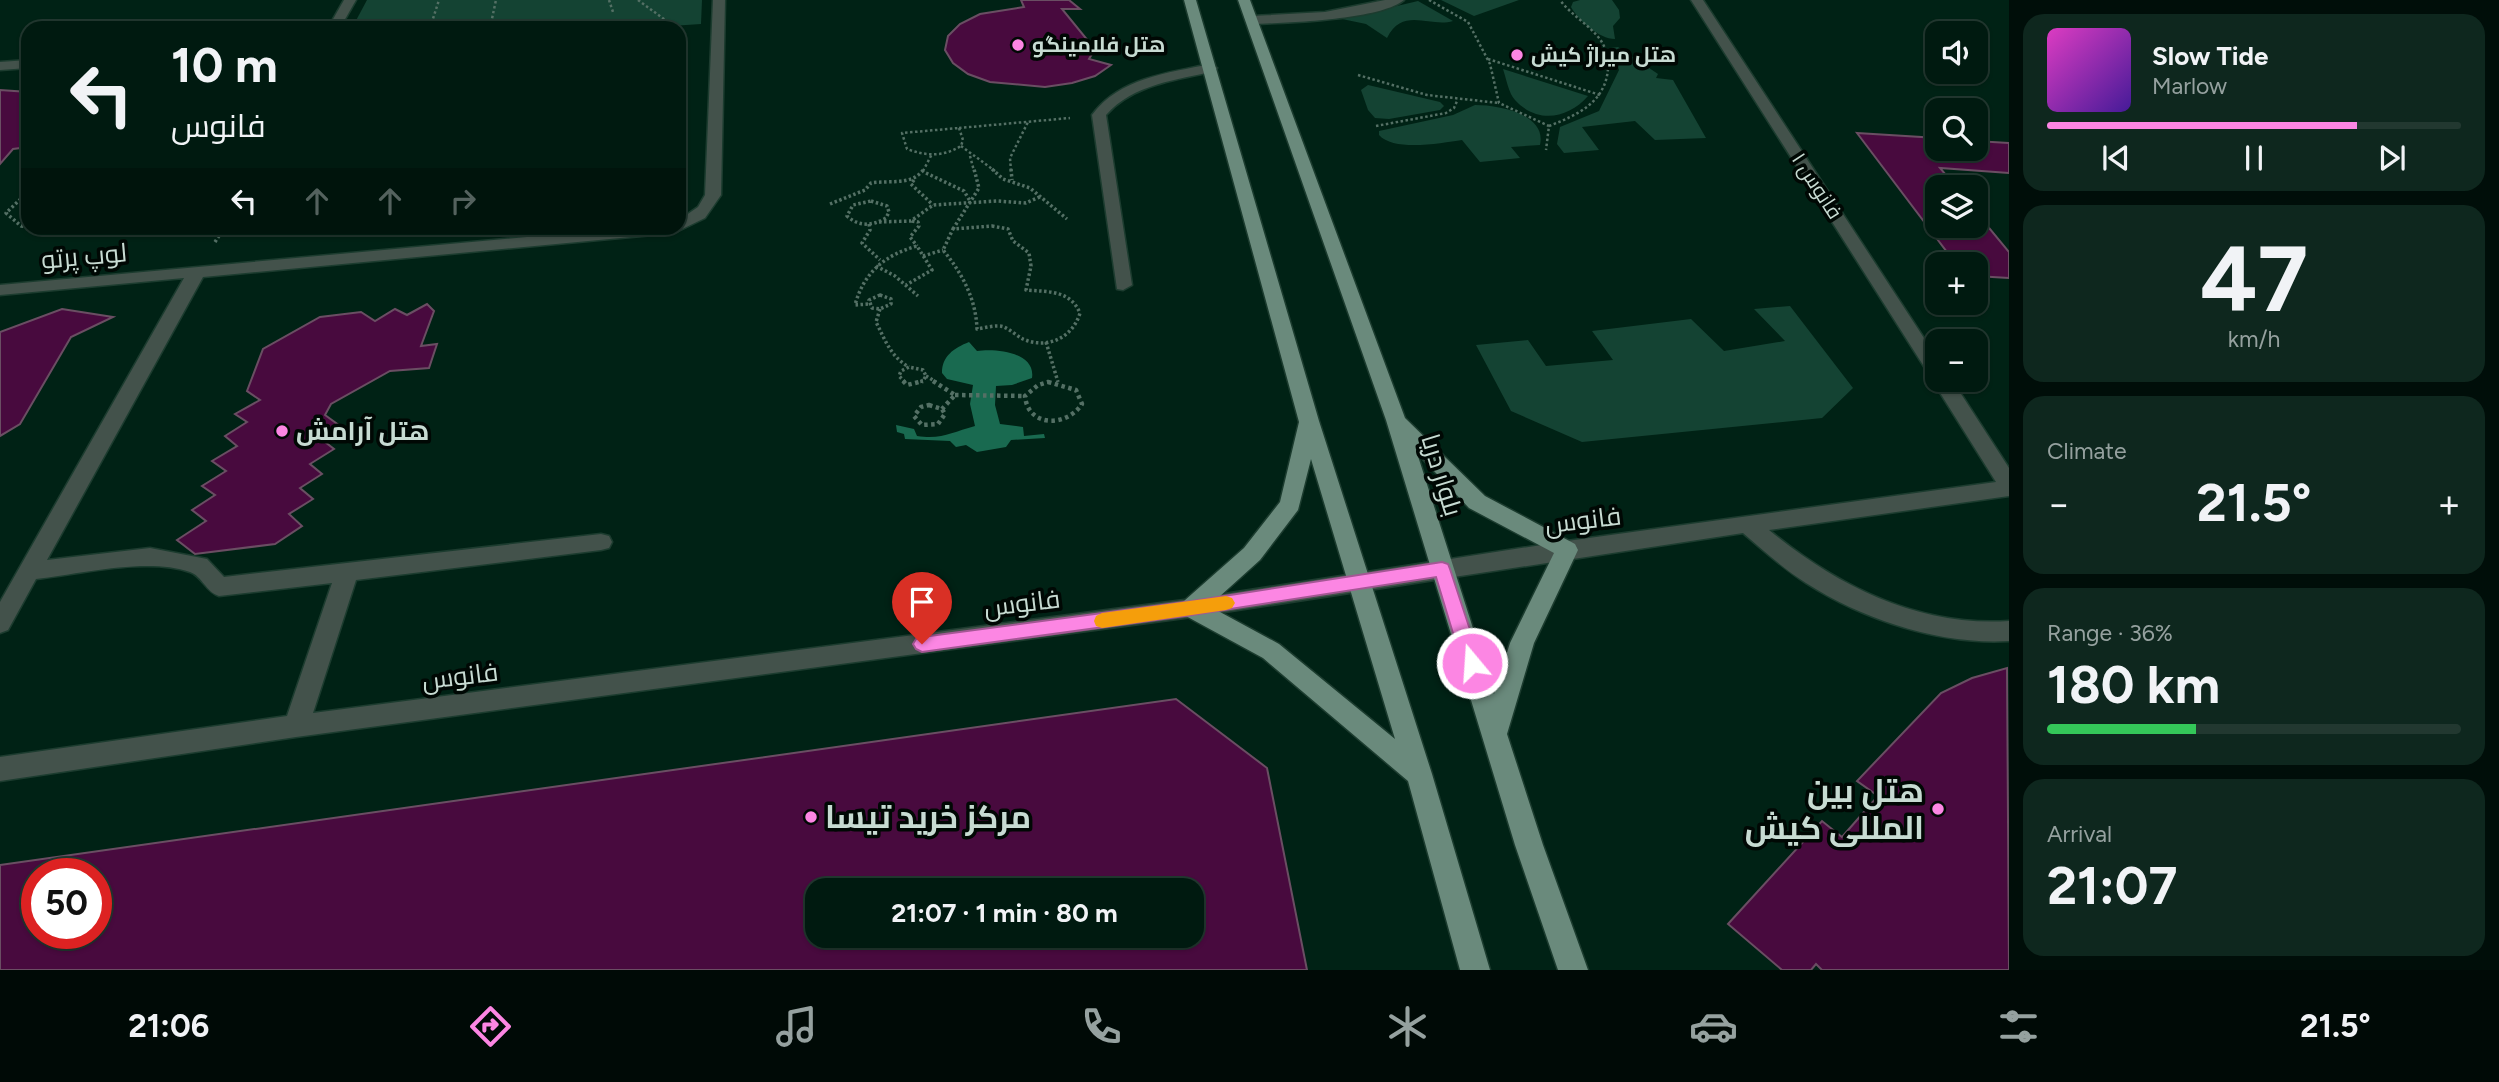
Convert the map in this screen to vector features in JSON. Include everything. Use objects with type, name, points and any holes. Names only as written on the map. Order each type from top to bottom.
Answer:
[{"type":"main road","points":[[1190,0],[1309,421],[1419,774],[1475,970]]},
{"type":"main road","name":"بلوار دریا","points":[[1248,10],[1396,420],[1494,734],[1573,970]]},
{"type":"main road","points":[[1396,420],[1477,502],[1566,550],[1522,643],[1494,734]]},
{"type":"main road","points":[[1309,421],[1290,504],[1252,554],[1192,608],[1271,651],[1419,774]]},
{"type":"street","points":[[338,21],[350,0]]},
{"type":"street","points":[[686,222],[702,214],[713,195],[719,0]]},
{"type":"street","points":[[1248,10],[1300,20],[1376,7],[1398,0]]},
{"type":"street","name":"فانوس ۱","points":[[1697,0],[1925,353]]},
{"type":"street","points":[[0,66],[21,64]]},
{"type":"street","points":[[1123,285],[1098,115],[1107,102],[1127,92],[1210,68]]},
{"type":"street","name":"لوپ پرتو","points":[[0,290],[600,235]]},
{"type":"street","points":[[0,623],[196,273]]},
{"type":"street","points":[[1950,392],[2009,486]]},
{"type":"street","name":"فانوس","points":[[0,769],[296,726],[1192,608],[1566,550],[1748,526],[2009,486]]},
{"type":"street","points":[[1748,526],[1816,579],[1902,618],[1988,635],[2009,631]]},
{"type":"street","points":[[29,571],[150,557],[199,565],[219,587],[601,542]]},
{"type":"street","points":[[296,726],[347,572]]},
{"type":"path","points":[[432,21],[439,0]]},
{"type":"path","points":[[492,21],[496,0]]},
{"type":"path","points":[[608,0],[613,12]]},
{"type":"path","points":[[639,0],[667,21]]},
{"type":"path","points":[[1429,0],[1468,22],[1487,59],[1499,103]]},
{"type":"path","points":[[1358,75],[1382,84],[1457,101],[1499,103],[1549,126],[1586,109],[1600,95],[1609,70],[1606,50],[1600,39],[1570,15],[1560,0]]},
{"type":"path","points":[[1487,59],[1600,95]]},
{"type":"path","points":[[1376,126],[1446,113],[1454,108],[1457,101]]},
{"type":"path","points":[[961,146],[943,155],[920,155],[907,149],[902,133],[1098,115]]},
{"type":"path","points":[[1012,180],[1010,158],[1028,121]]},
{"type":"path","points":[[1546,150],[1549,126]]},
{"type":"path","points":[[959,128],[961,146]]},
{"type":"path","points":[[961,146],[970,156],[993,167],[1003,179],[1026,184],[1067,219]]},
{"type":"path","points":[[932,154],[926,173],[911,184],[933,205]]},
{"type":"path","points":[[943,250],[952,229],[979,188],[970,156]]},
{"type":"path","points":[[926,173],[964,191],[970,202]]},
{"type":"path","points":[[830,204],[865,190],[871,183],[915,179]]},
{"type":"path","points":[[859,192],[862,202]]},
{"type":"path","points":[[911,220],[933,205],[970,202],[1026,203],[1042,196]]},
{"type":"path","points":[[21,198],[6,213],[21,225]]},
{"type":"path","points":[[879,222],[886,218],[887,206],[881,202],[852,205],[847,216],[859,224],[911,220],[918,222],[919,226],[910,237],[932,270],[906,285]]},
{"type":"path","points":[[869,224],[870,230],[863,243],[880,260]]},
{"type":"path","points":[[943,250],[960,274],[978,320],[977,329],[1002,326],[1012,335],[1028,341],[1046,342],[1075,331],[1081,320],[1080,310],[1073,300],[1051,291],[1026,290],[1031,266],[1029,253],[1013,242],[1008,229],[992,226],[952,229]]},
{"type":"path","points":[[868,304],[873,296],[886,296],[891,299],[891,304],[880,309],[868,304],[855,305],[858,289],[880,260],[894,252],[917,246]]},
{"type":"path","points":[[923,256],[943,250]]},
{"type":"path","points":[[876,266],[918,296]]},
{"type":"path","points":[[880,309],[876,321],[899,363],[923,370],[932,381],[942,384],[955,395],[1025,396],[1038,385],[1058,383],[1076,390],[1082,404],[1079,411],[1064,420],[1054,421],[1034,416],[1027,410],[1025,396]]},
{"type":"path","points":[[1046,342],[1058,383]]},
{"type":"path","points":[[909,367],[901,371],[899,376],[907,385],[923,381],[926,376]]},
{"type":"path","points":[[942,409],[953,401],[955,395]]},
{"type":"path","points":[[929,405],[942,409],[943,419],[938,424],[922,425],[914,416],[921,407],[929,405]]},
{"type":"shaded area","points":[[367,0],[702,0],[701,24],[686,25],[686,21],[356,21]]},
{"type":"shaded area","points":[[1441,0],[1519,0],[1474,16]]},
{"type":"shaded area","points":[[1612,0],[1619,10],[1620,18],[1613,26],[1615,39],[1602,36],[1579,17],[1571,7],[1573,2]]},
{"type":"shaded area","points":[[1418,1],[1453,21],[1409,20],[1393,28],[1387,38],[1366,24],[1342,19]]},
{"type":"shaded area","points":[[1618,47],[1658,74],[1656,78],[1673,80],[1706,138],[1655,140],[1635,121],[1582,127],[1599,150],[1564,153],[1557,144],[1560,127],[1599,111],[1619,70],[1611,48]]},
{"type":"shaded area","points":[[1503,69],[1588,96],[1562,114],[1552,116],[1533,113],[1513,97]]},
{"type":"shaded area","points":[[1368,85],[1440,102],[1444,106],[1440,110],[1389,119],[1375,118],[1368,110],[1361,90]]},
{"type":"shaded area","points":[[1475,105],[1508,109],[1529,119],[1540,134],[1540,145],[1511,147],[1520,158],[1480,162],[1462,140],[1406,145],[1386,140],[1379,135],[1379,131],[1453,115]]},
{"type":"shaded area","points":[[1790,306],[1853,388],[1822,418],[1582,442],[1511,411],[1476,345],[1528,340],[1546,366],[1613,360],[1592,331],[1691,319],[1724,351],[1785,341],[1754,309]]},
{"type":"shaded area","points":[[969,342],[977,351],[1003,351],[1028,362],[1032,369],[1032,378],[1012,385],[996,386],[995,405],[1000,424],[1023,427],[1024,436],[1044,434],[1045,438],[1011,440],[1006,447],[977,452],[966,445],[956,447],[950,441],[905,439],[904,434],[897,432],[896,425],[914,429],[917,436],[933,437],[975,426],[970,404],[973,385],[947,379],[942,373],[944,362],[950,353]]},
{"type":"building","name":"هتل فلامینگو","points":[[1021,0],[1069,0],[1080,9],[1062,9],[1089,42],[1092,54],[1089,59],[1111,65],[1095,76],[1045,87],[990,82],[968,74],[953,63],[945,50],[948,36],[960,24],[980,14],[1024,7]]},
{"type":"building","points":[[0,90],[21,92],[21,148],[13,149],[0,164]]},
{"type":"building","points":[[1857,133],[1925,137],[1925,161],[1988,161],[1988,142],[2009,143],[2009,173],[1940,168],[1946,175],[1925,175],[1925,223]]},
{"type":"building","points":[[1988,227],[2009,252],[2009,278],[1988,277],[1988,252],[1947,252],[1936,238],[1988,238]]},
{"type":"building","name":"هتل آرامش","points":[[427,304],[434,311],[421,346],[437,344],[429,368],[390,371],[331,404],[325,415],[340,426],[320,438],[334,449],[310,464],[322,474],[300,488],[313,499],[289,514],[302,526],[275,544],[195,554],[177,540],[206,521],[192,510],[215,495],[202,486],[226,471],[212,461],[237,446],[225,436],[247,422],[235,414],[260,400],[247,391],[263,349],[320,317],[361,312],[375,321],[395,309],[407,315]]},
{"type":"building","points":[[62,309],[113,317],[71,337],[20,424],[0,436],[0,332]]},
{"type":"building","name":"هتل بین المللی کیش","points":[[2007,668],[2009,970],[1822,970],[1816,964],[1811,970],[1782,970],[1728,924],[1822,821],[1842,837],[1878,796],[1857,781],[1941,693],[1972,678]]},
{"type":"building","name":"مرکز خرید تیسا","points":[[1176,699],[1267,768],[1307,970],[0,970],[0,865],[21,862],[21,949],[112,949],[112,858],[50,858]]},
{"type":"slow traffic","points":[[1102,621],[1226,603]]},
{"type":"place","name":"هتل فلامینگو","points":[[1018,45]]},
{"type":"place","name":"هتل میراژ کیش","points":[[1517,55]]},
{"type":"place","name":"هتل آرامش","points":[[282,431]]},
{"type":"place","name":"هتل بین المللی کیش","points":[[1938,809]]},
{"type":"place","name":"مرکز خرید تیسا","points":[[811,817]]},
{"type":"route","points":[[922,644],[1192,608],[1442,569],[1472,663]]}]
